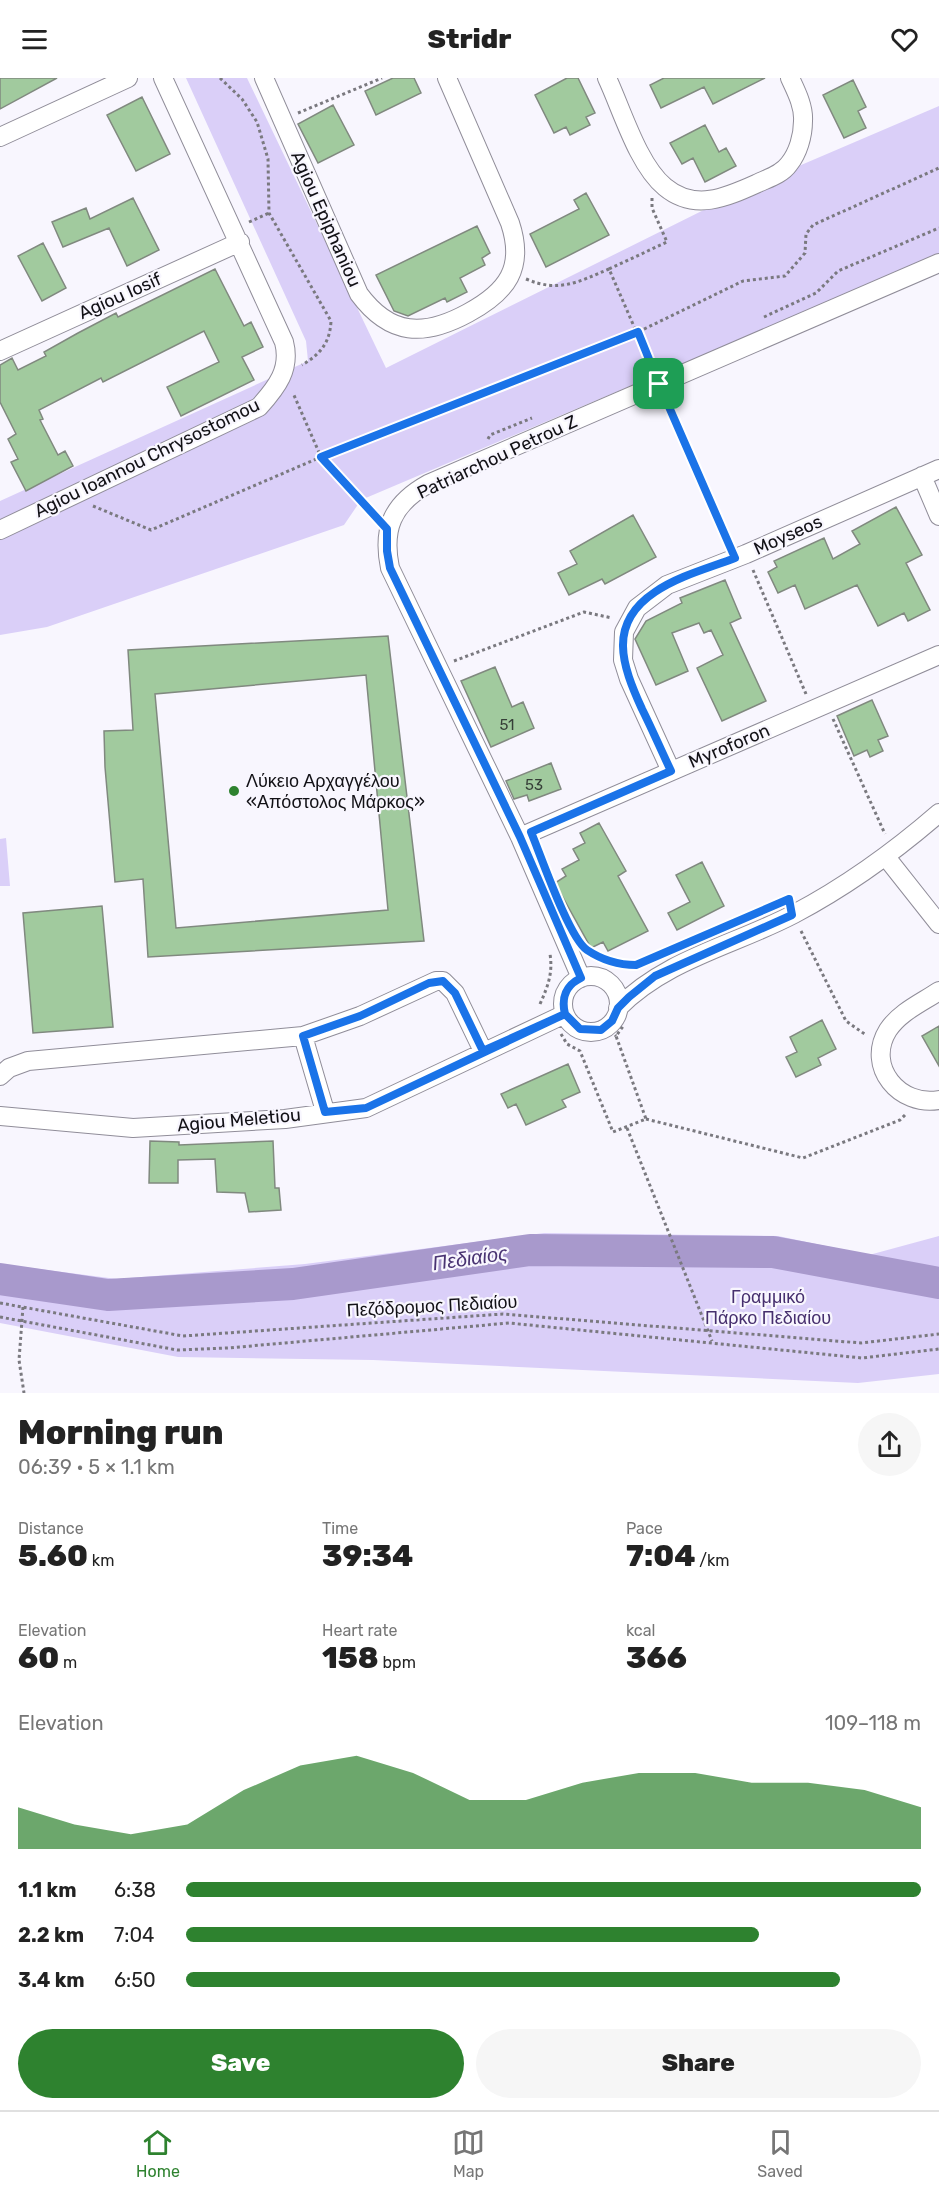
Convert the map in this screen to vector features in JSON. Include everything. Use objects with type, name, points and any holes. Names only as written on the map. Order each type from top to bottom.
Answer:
[{"type":"street","points":[[0,137],[128,78]]},
{"type":"street","points":[[163,78],[237,235],[284,342],[287,355],[283,376]]},
{"type":"street","name":"Agiou Epiphaniou","points":[[264,78],[359,294],[378,316],[404,327],[434,329],[488,302],[512,273]]},
{"type":"street","points":[[447,78],[510,223],[516,248],[512,273]]},
{"type":"street","points":[[608,78],[644,159],[654,175],[679,196],[706,201],[725,198],[781,172],[795,154],[804,120],[790,78]]},
{"type":"street","name":"Agiou Iosif","points":[[0,351],[237,235]]},
{"type":"street","name":"Patriarchou Petrou Z","points":[[581,978],[520,837],[390,568],[387,529],[408,497],[428,484],[656,377],[939,262]]},
{"type":"street","name":"Agiou Ioannou Chrysostomou","points":[[0,530],[259,407],[283,376]]},
{"type":"street","name":"Moyseos","points":[[671,771],[629,679],[623,660],[622,647],[628,622],[637,608],[656,591],[939,468]]},
{"type":"street","points":[[922,476],[939,516]]},
{"type":"street","name":"Myroforon","points":[[520,837],[939,655]]},
{"type":"street","points":[[655,976],[605,980],[593,976],[581,978],[565,993],[559,1017],[587,1032],[612,1031],[624,1003],[655,976],[792,915],[892,853],[939,813]]},
{"type":"street","points":[[892,853],[939,924]]},
{"type":"street","points":[[605,980],[624,1003]]},
{"type":"street","points":[[0,1076],[9,1068],[28,1061],[303,1036],[360,1016],[436,981],[443,981],[455,993],[483,1051]]},
{"type":"street","points":[[939,991],[895,1020],[882,1045],[882,1063],[889,1082],[898,1091],[918,1101],[939,1100]]},
{"type":"street","name":"Agiou Meletiou","points":[[0,1116],[133,1128],[285,1119],[366,1108],[559,1017]]},
{"type":"street","points":[[303,1036],[325,1112]]},
{"type":"path","points":[[220,78],[242,99],[257,122],[268,159],[269,213],[331,321],[331,337],[320,353],[283,376],[302,410],[321,457],[377,518],[382,510]]},
{"type":"path","points":[[282,119],[382,78]]},
{"type":"path","points":[[71,496],[151,530],[321,457],[638,332],[743,281],[785,276],[805,253],[806,234],[813,225],[939,168]]},
{"type":"path","points":[[512,273],[543,286],[567,286],[667,242],[652,207],[654,175]]},
{"type":"path","points":[[237,235],[269,213]]},
{"type":"path","points":[[761,319],[816,293],[838,271],[939,228]]},
{"type":"path","points":[[609,269],[656,377],[741,556],[885,835],[892,853]]},
{"type":"path","points":[[642,374],[656,377]]},
{"type":"path","points":[[486,444],[490,435],[533,417]]},
{"type":"path","points":[[438,667],[584,612],[628,622]]},
{"type":"path","points":[[792,915],[846,1021],[882,1045]]},
{"type":"path","points":[[540,1004],[549,985],[552,968],[549,947]]},
{"type":"path","points":[[586,950],[623,965],[636,965],[658,956]]},
{"type":"path","points":[[624,1003],[627,1021],[612,1031],[646,1119]]},
{"type":"path","points":[[559,1017],[567,1044],[580,1051],[613,1132],[646,1119],[803,1158],[900,1120],[918,1101]]},
{"type":"path","points":[[627,1128],[712,1342]]},
{"type":"path","name":"Πεζόδρομος Πεδιαίου","points":[[0,1303],[183,1336],[503,1314],[861,1342],[939,1334]]},
{"type":"path","points":[[23,1307],[19,1360],[24,1393]]},
{"type":"path","points":[[0,1317],[177,1350],[228,1348],[509,1323],[862,1358],[939,1348]]},
{"type":"green space","points":[[186,78],[247,78],[386,368],[750,187],[939,106],[939,255],[361,500],[344,525],[47,627],[0,635],[0,501],[308,361],[306,341]]},
{"type":"green space","points":[[6,838],[10,886],[0,886],[0,839]]},
{"type":"green space","name":"Γραμμικό Πάρκο Πεδιαίου","points":[[544,1233],[778,1236],[869,1255],[939,1236],[939,1374],[858,1383],[373,1360],[178,1357],[0,1323],[0,1264],[117,1279],[305,1264]]},
{"type":"building","points":[[0,78],[57,78],[0,109]]},
{"type":"building","points":[[393,78],[414,78],[421,93],[376,115],[365,91]]},
{"type":"building","points":[[567,78],[578,78],[595,113],[586,117],[590,125],[570,135],[566,127],[554,133],[535,95]]},
{"type":"building","points":[[664,78],[765,78],[713,104],[704,87],[661,108],[650,85]]},
{"type":"building","points":[[853,80],[866,107],[858,111],[866,128],[844,138],[823,95]]},
{"type":"building","points":[[142,97],[170,154],[136,171],[107,115]]},
{"type":"building","points":[[333,105],[354,145],[318,163],[298,124]]},
{"type":"building","points":[[705,125],[719,152],[726,148],[736,166],[705,182],[693,158],[682,164],[670,143]]},
{"type":"building","points":[[586,193],[609,235],[546,267],[530,234],[579,209],[574,200]]},
{"type":"building","points":[[133,198],[159,250],[127,266],[109,228],[63,247],[52,222],[86,208],[90,219]]},
{"type":"building","points":[[477,226],[490,253],[482,258],[485,265],[460,278],[467,292],[447,302],[445,298],[408,316],[394,311],[376,275]]},
{"type":"building","points":[[43,243],[66,288],[42,301],[18,256]]},
{"type":"building","points":[[215,269],[244,326],[251,322],[263,347],[242,357],[254,380],[181,416],[167,387],[219,362],[204,331],[103,382],[101,378],[39,410],[43,419],[40,420],[58,455],[65,451],[73,466],[26,491],[11,462],[18,459],[8,439],[16,434],[0,402],[0,365],[12,358],[18,370],[46,356],[44,352],[116,313],[118,317]]},
{"type":"building","points":[[896,507],[922,555],[906,563],[930,610],[908,621],[904,613],[878,626],[857,585],[805,609],[795,585],[778,593],[768,572],[777,567],[774,561],[824,538],[833,559],[860,544],[852,531]]},
{"type":"building","points":[[633,515],[656,557],[605,584],[602,579],[569,595],[558,573],[577,564],[570,551]]},
{"type":"building","points":[[725,580],[741,618],[730,623],[766,701],[722,721],[697,668],[723,655],[711,630],[704,633],[699,623],[672,633],[688,671],[656,685],[635,639],[646,621],[682,603],[680,598]]},
{"type":"building","points":[[388,636],[424,941],[148,957],[143,879],[115,882],[105,767],[104,731],[133,730],[128,650]],"holes":[[[366,675],[388,910],[176,928],[155,694]]]},
{"type":"building","points":[[495,667],[512,707],[523,702],[534,728],[491,747],[461,681]]},
{"type":"building","points":[[872,700],[888,736],[878,740],[883,751],[870,757],[867,750],[854,756],[837,716]]},
{"type":"building","points":[[551,763],[561,789],[529,801],[527,795],[514,799],[506,781]]},
{"type":"building","points":[[599,823],[626,871],[618,876],[648,931],[608,951],[603,942],[591,948],[555,883],[566,876],[562,869],[579,860],[573,849],[585,843],[580,833]]},
{"type":"building","points":[[702,862],[724,906],[677,930],[668,913],[690,902],[676,875]]},
{"type":"building","points":[[102,906],[113,1027],[33,1033],[23,913]]},
{"type":"building","points":[[822,1020],[836,1049],[818,1058],[821,1065],[796,1077],[786,1057],[797,1052],[790,1037]]},
{"type":"building","points":[[939,1026],[939,1066],[922,1036]]},
{"type":"building","points":[[568,1064],[580,1092],[562,1100],[566,1107],[526,1125],[516,1104],[508,1108],[501,1094]]},
{"type":"building","points":[[150,1141],[179,1142],[179,1145],[273,1141],[275,1188],[279,1188],[281,1210],[249,1212],[245,1193],[217,1192],[215,1159],[178,1160],[178,1183],[149,1183]]},
{"type":"waterway","name":"Πεδιαίος","points":[[0,1279],[108,1295],[293,1284],[530,1250],[773,1252],[939,1283]]},
{"type":"place","name":"Λύκειο Αρχαγγέλου «Απόστολος Μάρκος»","points":[[234,791]]},
{"type":"route","points":[[659,384],[638,332],[321,457],[387,529],[386,541],[390,568],[520,837],[581,978],[576,980],[565,993],[563,1003],[565,1014],[483,1051],[366,1108],[325,1112],[303,1036],[360,1016],[436,981],[443,981],[455,993],[483,1051],[553,1020],[565,1014],[569,1021],[580,1029],[587,1032],[601,1030],[616,1016],[618,1008],[655,976],[792,915],[789,899],[636,965],[612,962],[586,950],[574,935],[531,832],[671,771],[629,679],[623,660],[624,632],[637,608],[656,591],[735,558],[659,384]]}]
